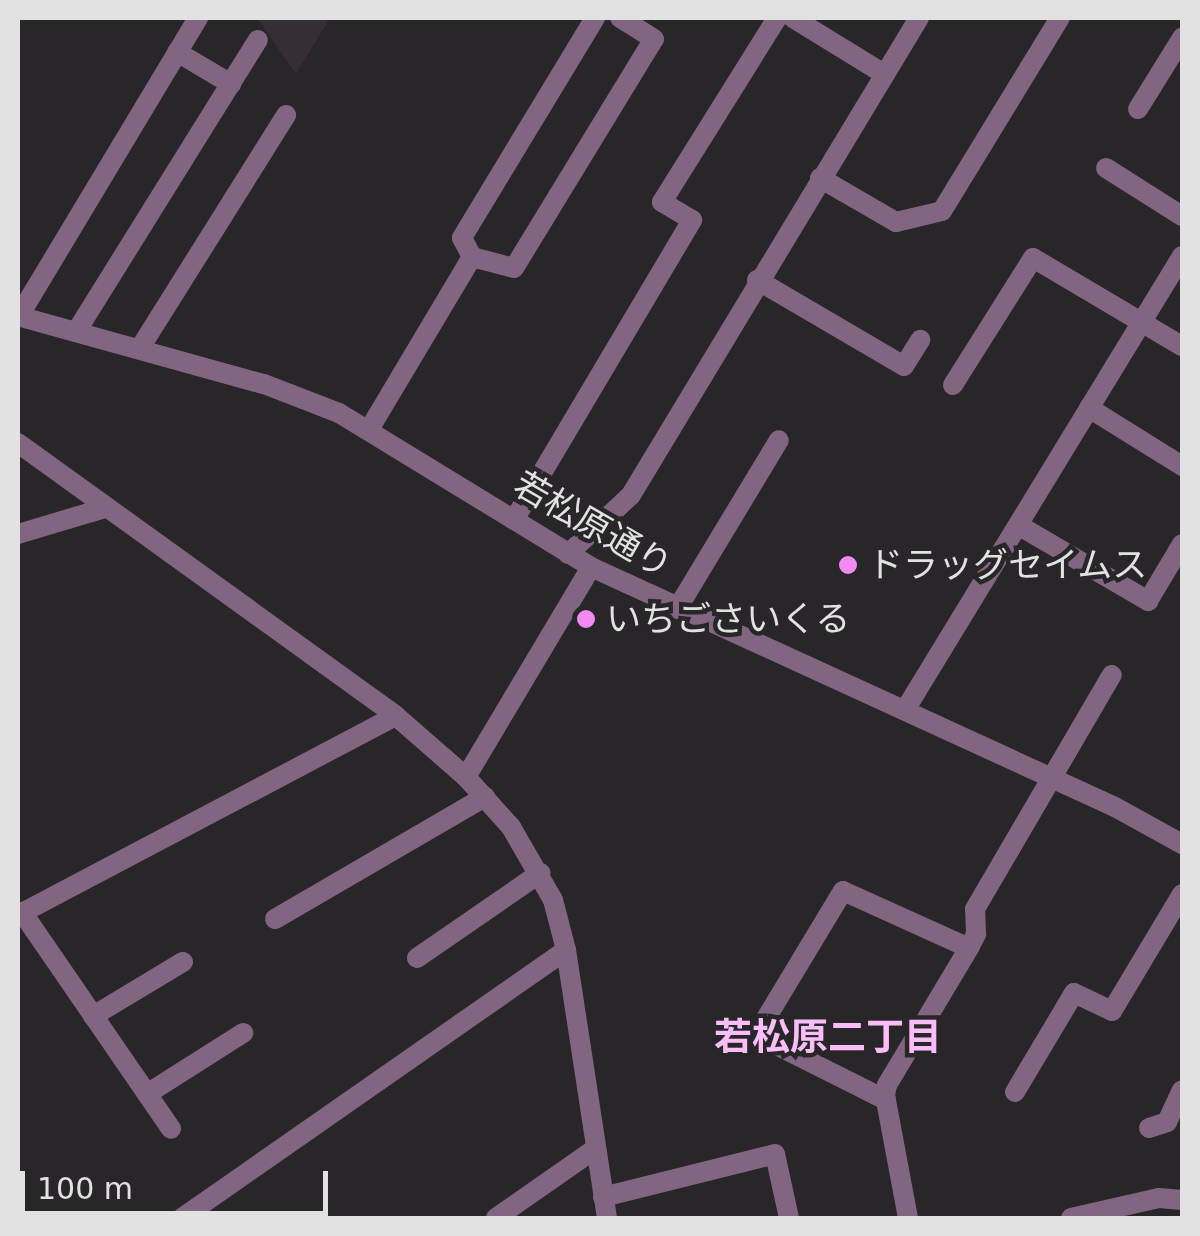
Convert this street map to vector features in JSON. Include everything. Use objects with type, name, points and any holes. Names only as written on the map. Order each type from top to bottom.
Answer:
[{"type":"street","points":[[18,316],[198,18]]},
{"type":"street","points":[[596,18],[462,238],[472,257],[514,268],[654,40],[620,18]]},
{"type":"street","points":[[514,520],[692,220],[662,202],[777,18]]},
{"type":"street","points":[[793,18],[884,74]]},
{"type":"street","points":[[568,554],[630,495],[919,18]]},
{"type":"street","points":[[820,178],[896,222],[942,211],[1060,18]]},
{"type":"street","points":[[1138,110],[1182,38]]},
{"type":"street","points":[[76,332],[258,40]]},
{"type":"street","points":[[177,52],[231,84]]},
{"type":"street","points":[[140,348],[286,115]]},
{"type":"street","points":[[1106,168],[1182,216]]},
{"type":"street","points":[[905,710],[1182,256]]},
{"type":"street","points":[[370,428],[472,257]]},
{"type":"street","points":[[953,385],[1033,258],[1182,346]]},
{"type":"street","points":[[757,280],[904,366],[920,340]]},
{"type":"street","name":"若松原通り","points":[[18,316],[264,384],[370,428],[591,567],[1054,779],[1182,844]]},
{"type":"street","points":[[1089,408],[1182,466]]},
{"type":"street","points":[[677,609],[779,440]]},
{"type":"street","points":[[18,442],[396,716],[485,797],[540,873],[553,900],[566,950],[605,1208],[776,1154],[789,1218]]},
{"type":"street","points":[[18,534],[105,508]]},
{"type":"street","points":[[1018,525],[1148,601],[1182,544]]},
{"type":"street","points":[[466,777],[591,567]]},
{"type":"street","points":[[908,1218],[886,1100],[887,1085],[969,948],[976,934],[975,910],[1112,675]]},
{"type":"street","points":[[171,1129],[20,914],[396,716]]},
{"type":"street","points":[[275,919],[485,797]]},
{"type":"street","points":[[417,958],[540,873]]},
{"type":"street","points":[[886,1100],[756,1034],[843,892],[969,948]]},
{"type":"street","points":[[1016,1092],[1074,993],[1112,1011],[1182,894]]},
{"type":"street","points":[[182,1218],[566,950]]},
{"type":"street","points":[[94,1016],[183,962]]},
{"type":"street","points":[[147,1094],[244,1033]]},
{"type":"street","points":[[1149,1128],[1168,1122],[1182,1090]]},
{"type":"street","points":[[496,1218],[595,1149]]},
{"type":"street","points":[[1071,1218],[1154,1209],[1182,1200]]},
{"type":"shaded area","points":[[257,18],[330,18],[296,74]]},
{"type":"place","name":"ドラッグセイムス","points":[[848,565]]},
{"type":"place","name":"いちごさいくる","points":[[586,619]]},
{"type":"district","name":"若松原二丁目","points":[[828,1038]]}]
